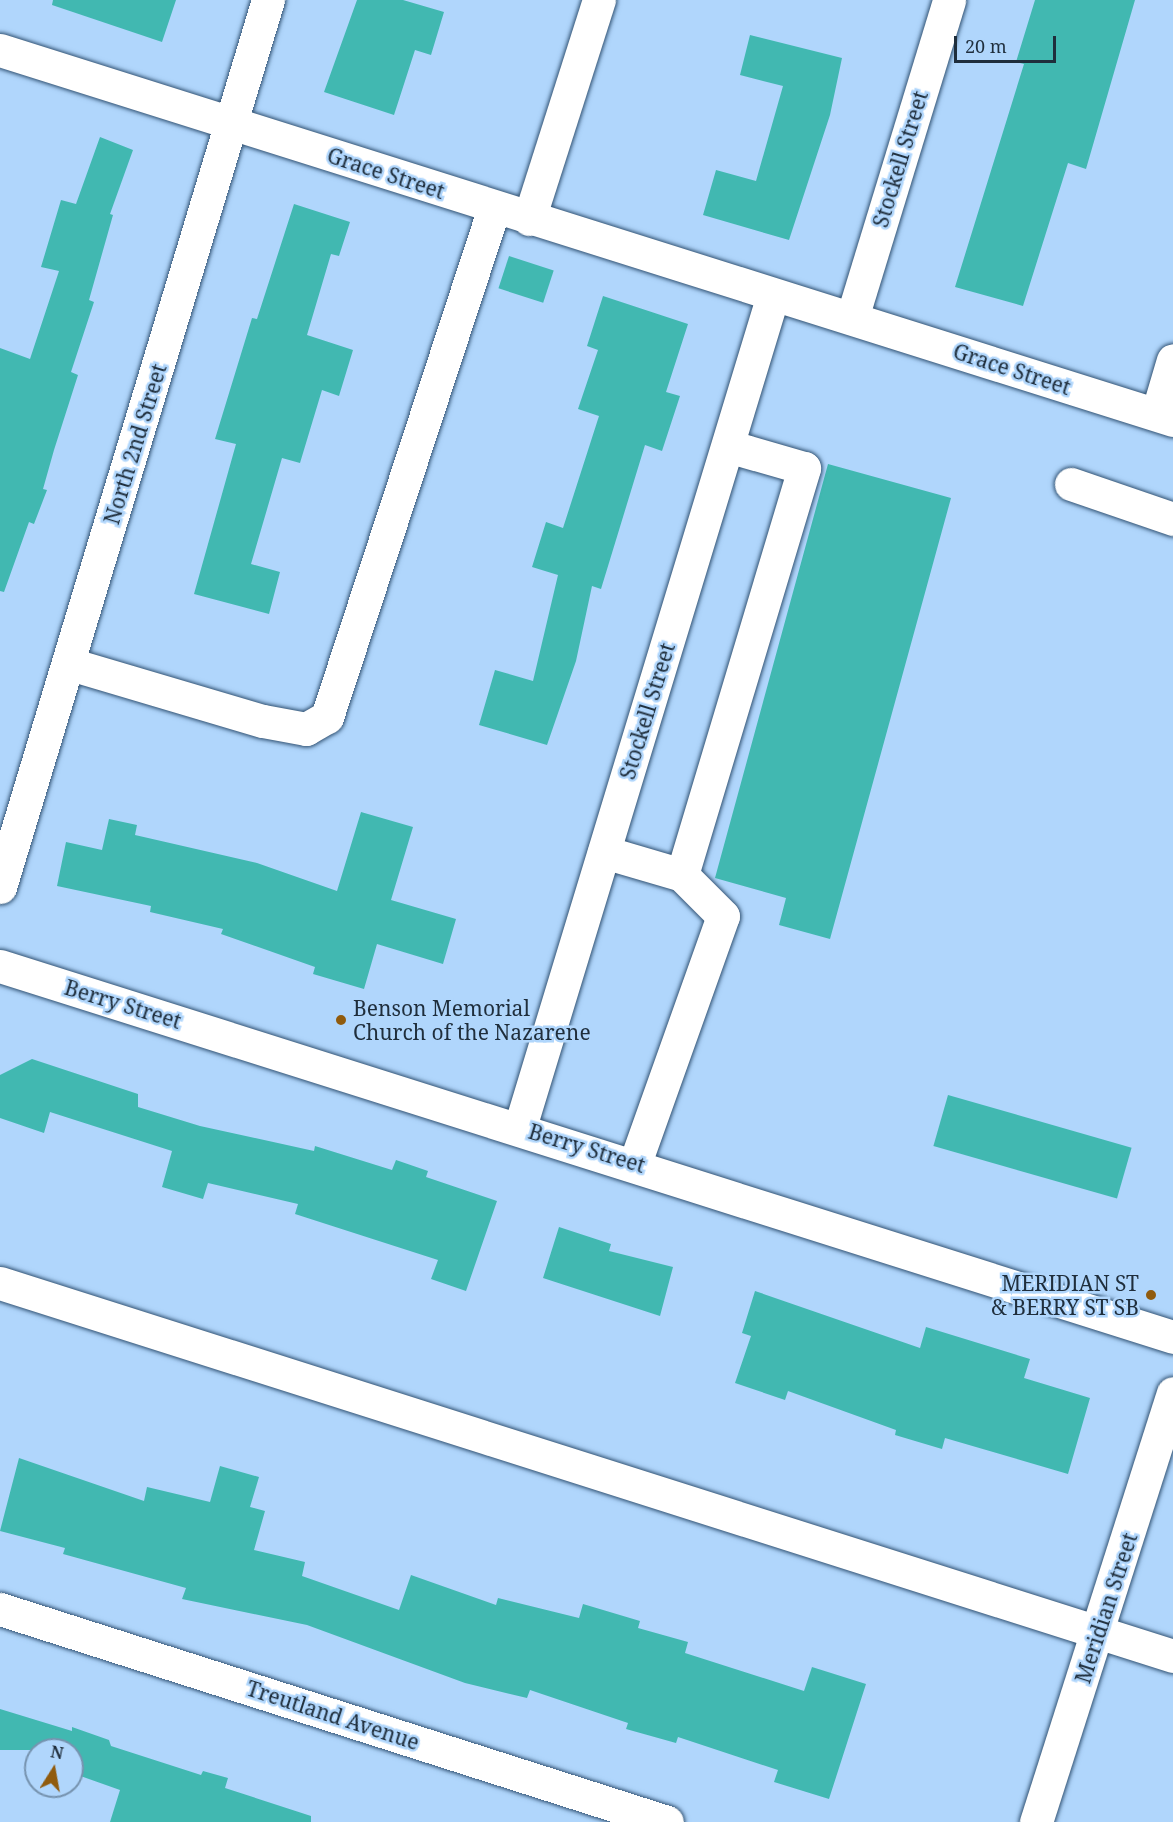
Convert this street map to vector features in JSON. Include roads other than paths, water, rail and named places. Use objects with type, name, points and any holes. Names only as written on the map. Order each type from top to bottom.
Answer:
[{"type":"street","name":"North 2nd Street","points":[[0,887],[70,664],[268,0]]},
{"type":"street","points":[[529,219],[599,0]]},
{"type":"street","name":"Stockell Street","points":[[852,318],[949,0]]},
{"type":"street","name":"Grace Street","points":[[0,50],[494,208],[1165,417]]},
{"type":"street","points":[[70,664],[264,721],[306,729],[327,717],[494,208]]},
{"type":"street","name":"Stockell Street","points":[[520,1127],[772,295]]},
{"type":"street","points":[[1165,417],[1173,360]]},
{"type":"street","points":[[682,875],[804,468],[728,446]]},
{"type":"street","points":[[1071,484],[1173,519]]},
{"type":"street","points":[[604,852],[682,875],[723,916],[635,1163]]},
{"type":"street","name":"Berry Street","points":[[0,966],[635,1163],[1173,1336]]},
{"type":"street","points":[[0,1283],[1173,1656]]},
{"type":"street","name":"Meridian Street","points":[[1036,1822],[1098,1634],[1173,1393]]},
{"type":"street","name":"Treutland Avenue","points":[[0,1609],[667,1822]]},
{"type":"place","name":"Benson Memorial Church of the Nazarene","points":[[341,1020]]},
{"type":"place","name":"MERIDIAN ST & BERRY ST SB","points":[[1151,1295]]}]
